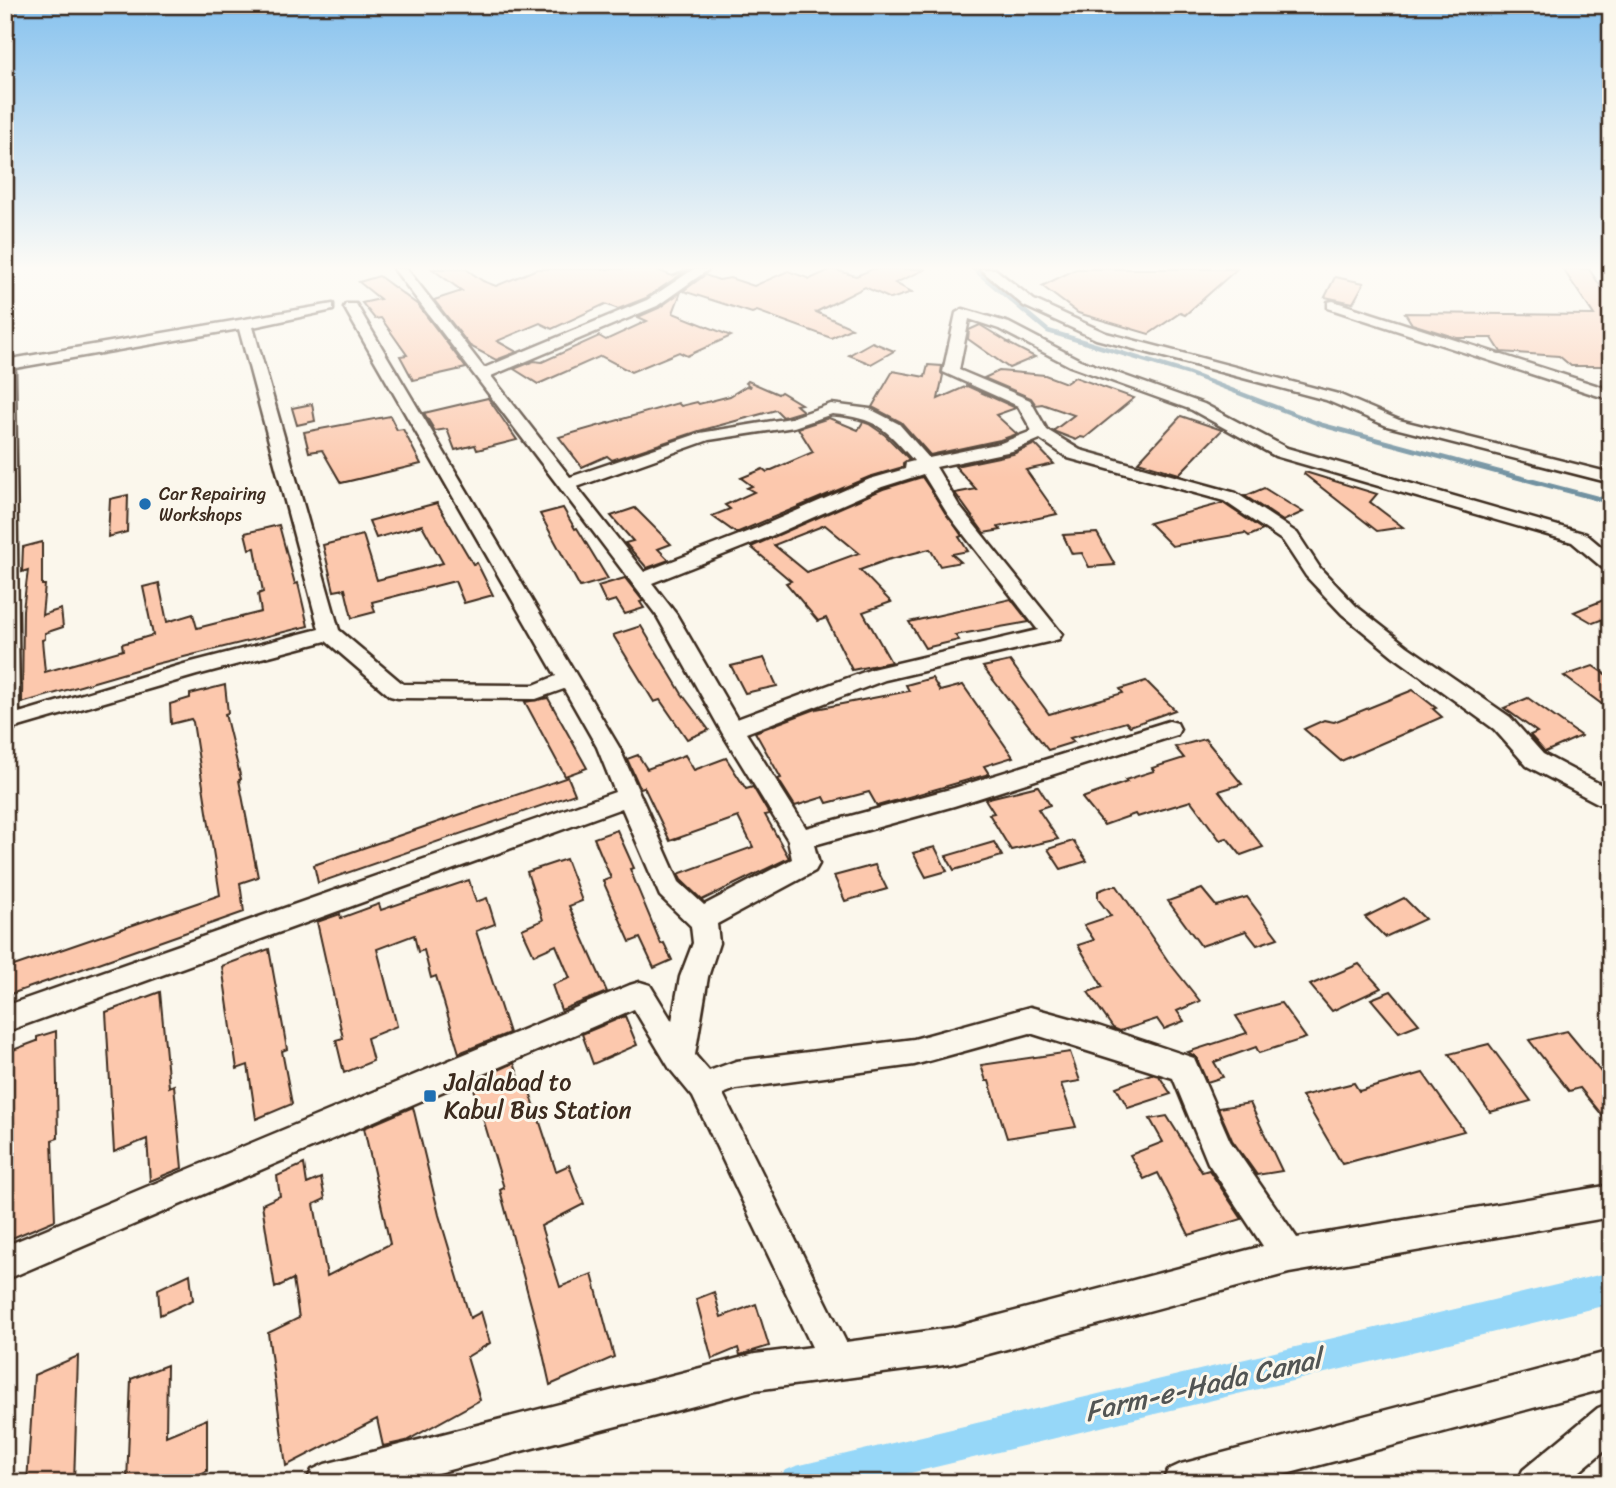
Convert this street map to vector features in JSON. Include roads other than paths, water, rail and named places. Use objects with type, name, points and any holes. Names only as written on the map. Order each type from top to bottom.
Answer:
[{"type":"street","points":[[159,338],[6,364],[8,724],[192,669],[330,633]]},
{"type":"street","points":[[249,338],[330,633],[398,691],[537,692],[569,680]]},
{"type":"street","points":[[358,338],[608,747],[669,889],[702,919],[706,943],[694,977],[680,1059]]},
{"type":"street","points":[[455,338],[666,614],[732,730],[800,839],[806,864],[702,919]]},
{"type":"street","points":[[483,374],[568,338]]},
{"type":"street","points":[[958,338],[951,372],[1024,403],[1041,433],[1074,454],[1230,498],[1290,537],[1313,572],[1349,610],[1400,651],[1502,723],[1535,760],[1611,802]]},
{"type":"street","points":[[1028,338],[1075,363],[1198,407],[1280,452],[1611,547]]},
{"type":"street","points":[[1107,338],[1332,397],[1393,423],[1611,478]]},
{"type":"street","points":[[1435,338],[1611,396]]},
{"type":"street","points":[[565,485],[706,436],[794,422],[831,409],[864,412],[893,427],[926,465],[953,509],[1052,634],[880,674],[732,730]]},
{"type":"street","points":[[639,581],[764,532],[876,483],[916,471],[912,467],[1006,447],[1041,433]]},
{"type":"street","points":[[1579,538],[1611,565]]},
{"type":"street","points":[[800,839],[954,797],[1169,729]]},
{"type":"street","points":[[5,1019],[630,796]]},
{"type":"street","points":[[5,1264],[640,993],[680,1059],[704,1087],[837,1361]]},
{"type":"street","points":[[704,1087],[736,1075],[914,1052],[1030,1020],[1095,1038],[1184,1068],[1219,1152],[1289,1256]]},
{"type":"street","points":[[325,1483],[755,1372],[951,1346],[1289,1256],[1611,1201]]},
{"type":"street","points":[[1181,1483],[1611,1369]]},
{"type":"street","points":[[1536,1483],[1611,1421]]},
{"type":"waterway","points":[[1073,338],[1187,373],[1322,425],[1474,466]]},
{"type":"waterway","points":[[1468,464],[1611,502]]},
{"type":"waterway","name":"Farm-e-Hada Canal","points":[[796,1483],[1611,1288]]},
{"type":"place","name":"Car Repairing Workshops","points":[[145,504]]},
{"type":"place","name":"Jalalabad to Kabul Bus Station","points":[[430,1096]]}]
